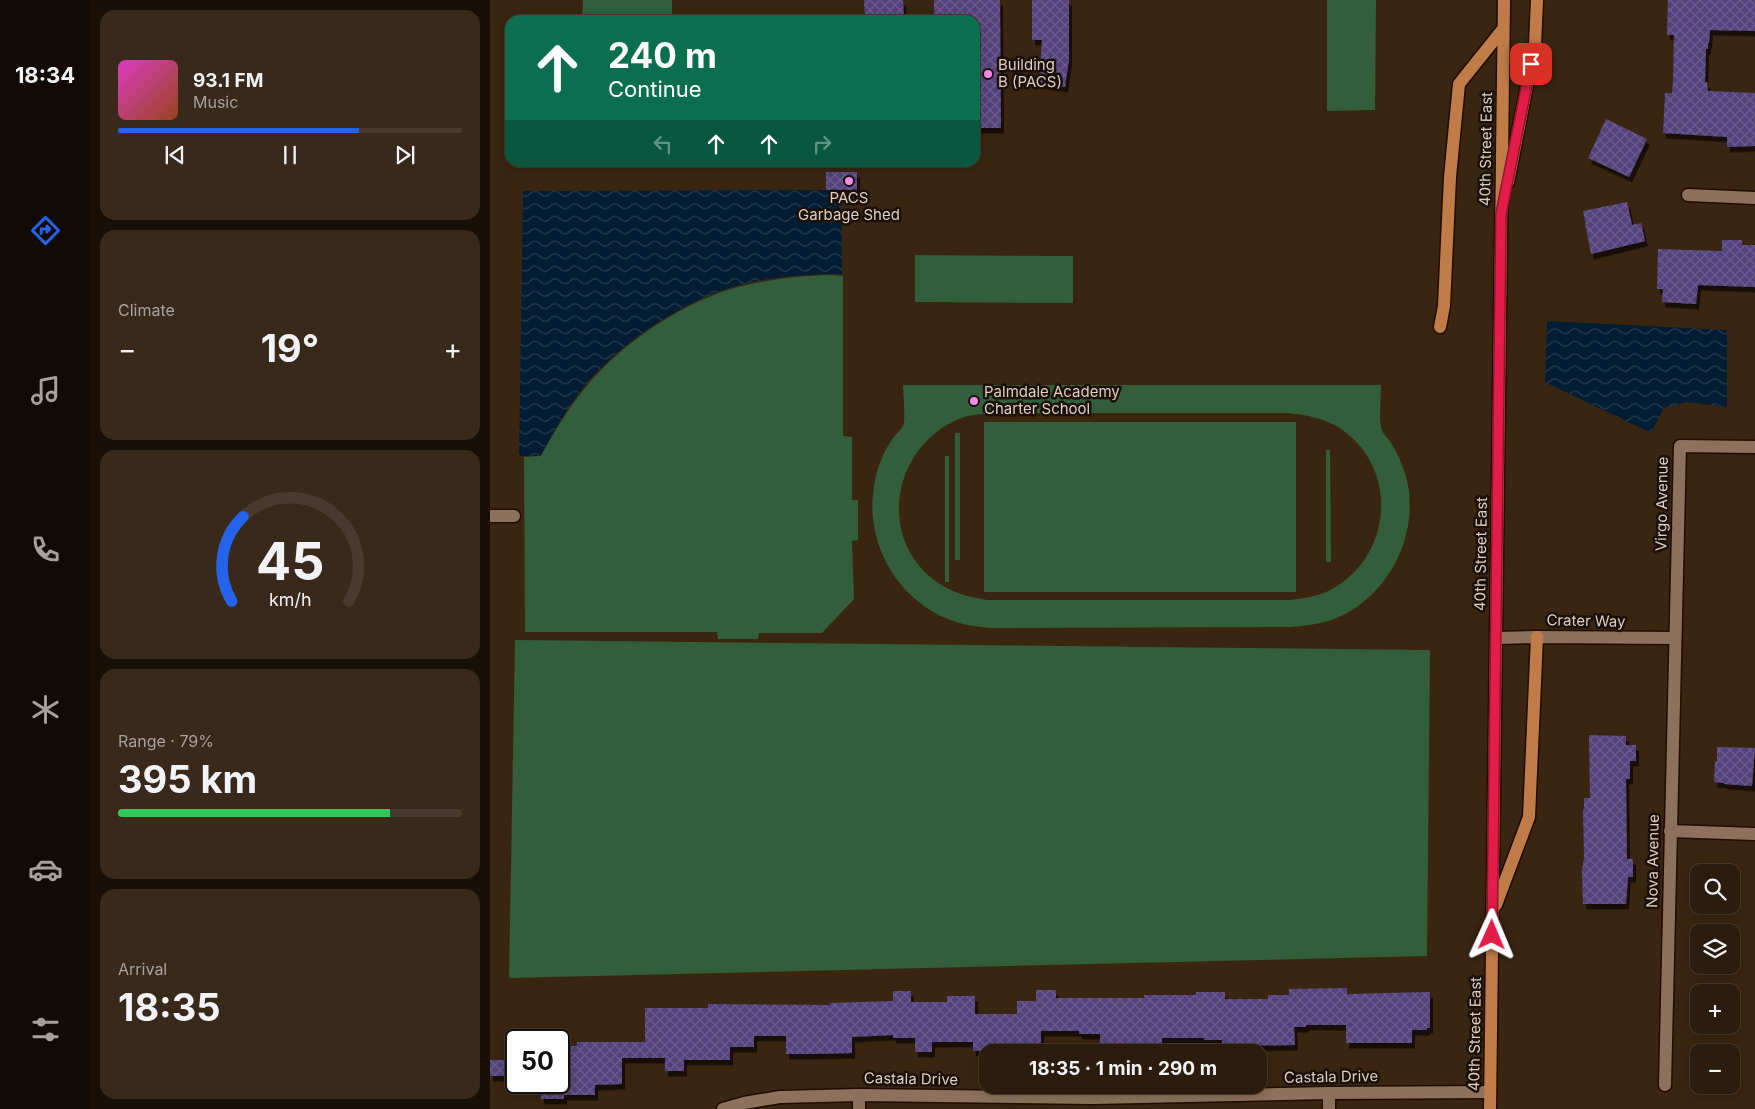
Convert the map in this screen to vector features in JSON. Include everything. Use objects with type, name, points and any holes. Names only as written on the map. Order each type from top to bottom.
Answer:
[{"type":"main road","name":"40th Street East","points":[[1490,1109],[1504,0]]},
{"type":"main road","points":[[1501,214],[1535,45],[1537,0]]},
{"type":"main road","points":[[1440,327],[1444,306],[1450,177],[1460,84],[1504,29]]},
{"type":"main road","points":[[1493,914],[1529,817],[1537,637]]},
{"type":"street","points":[[1688,195],[1755,198]]},
{"type":"street","name":"Virgo Avenue","points":[[1675,638],[1680,446],[1755,446]]},
{"type":"street","points":[[490,516],[514,516]]},
{"type":"street","name":"Crater Way","points":[[1496,638],[1675,638]]},
{"type":"street","name":"Nova Avenue","points":[[1665,1084],[1675,638]]},
{"type":"street","points":[[1670,831],[1755,834]]},
{"type":"street","name":"Castala Drive","points":[[723,1109],[744,1103],[780,1097],[859,1095],[1093,1103],[1329,1093],[1490,1092]]},
{"type":"street","points":[[1329,1093],[1329,1109]]},
{"type":"street","points":[[859,1095],[859,1109]]},
{"type":"green space","points":[[583,0],[672,0],[672,15],[582,15]]},
{"type":"green space","points":[[1327,0],[1376,0],[1375,110],[1327,111]]},
{"type":"green space","points":[[915,255],[1073,256],[1073,303],[915,302]]},
{"type":"green space","points":[[843,276],[843,436],[852,437],[852,500],[858,500],[858,540],[852,541],[854,599],[822,633],[759,633],[758,639],[718,639],[717,632],[525,632],[524,457],[541,456],[575,401],[604,367],[638,338],[676,313],[716,294],[744,286],[786,278]]},
{"type":"green space","points":[[903,385],[1381,385],[1380,417],[1382,430],[1398,455],[1408,485],[1410,506],[1408,527],[1402,547],[1394,566],[1368,598],[1351,611],[1332,620],[1311,625],[1291,627],[992,628],[959,623],[938,615],[920,603],[904,588],[891,571],[881,551],[875,531],[872,509],[875,481],[886,449],[904,423]],"holes":[[[996,413],[1287,413],[1321,419],[1336,426],[1350,436],[1365,453],[1375,473],[1381,494],[1381,516],[1376,537],[1366,557],[1352,574],[1324,593],[1290,600],[987,600],[961,594],[937,582],[918,564],[905,542],[899,519],[900,495],[907,472],[919,450],[936,432],[963,417]]]},
{"type":"green space","points":[[984,422],[1296,422],[1296,592],[984,592]]},
{"type":"green space","points":[[955,433],[960,433],[960,560],[955,560]]},
{"type":"green space","points":[[1326,450],[1330,450],[1331,562],[1326,562]]},
{"type":"green space","points":[[945,456],[949,456],[949,582],[945,582]]},
{"type":"green space","points":[[515,640],[1430,650],[1427,956],[509,978]]},
{"type":"water","points":[[841,190],[842,274],[794,276],[747,283],[723,290],[675,312],[628,344],[589,381],[574,400],[540,456],[519,456],[523,191]]},
{"type":"water","points":[[1547,321],[1727,330],[1727,407],[1686,402],[1664,408],[1651,433],[1545,382]]},
{"type":"building","points":[[864,0],[903,0],[904,15],[865,15]]},
{"type":"building","name":"Building B (PACS)","points":[[934,0],[1000,0],[1001,128],[980,128],[980,15],[934,15]]},
{"type":"building","points":[[1032,0],[1069,0],[1069,59],[1065,87],[1039,83],[1042,40],[1032,40]]},
{"type":"building","points":[[1668,0],[1755,0],[1755,31],[1710,30],[1708,49],[1706,49],[1705,82],[1707,82],[1708,91],[1755,93],[1755,146],[1727,147],[1727,137],[1663,133],[1665,93],[1672,93],[1673,81],[1674,35],[1667,35]]},
{"type":"building","points":[[1606,119],[1647,139],[1629,177],[1588,158]]},
{"type":"building","points":[[826,172],[857,172],[857,190],[826,190]]},
{"type":"building","points":[[1627,202],[1632,225],[1641,223],[1645,241],[1591,254],[1583,211]]},
{"type":"building","points":[[1722,240],[1742,240],[1742,245],[1755,245],[1755,287],[1698,285],[1696,304],[1662,302],[1663,289],[1657,289],[1658,249],[1722,251]]},
{"type":"building","points":[[1589,735],[1626,736],[1626,745],[1636,745],[1636,761],[1630,761],[1630,779],[1626,779],[1627,859],[1633,859],[1633,877],[1628,877],[1626,904],[1583,904],[1583,809],[1584,798],[1590,798]]},
{"type":"building","points":[[1717,747],[1755,748],[1752,786],[1714,782]]},
{"type":"building","points":[[1347,988],[1347,994],[1430,992],[1430,1028],[1427,1028],[1427,1030],[1412,1030],[1412,1043],[1346,1043],[1346,1025],[1306,1025],[1306,1027],[1294,1027],[1295,1045],[1267,1045],[1222,1044],[1222,1040],[1204,1040],[1204,1038],[1162,1038],[1162,1044],[1100,1044],[1100,1034],[1079,1034],[1079,1031],[1041,1031],[1041,1044],[979,1044],[979,1051],[973,1051],[973,1042],[932,1042],[932,1052],[915,1052],[915,1038],[893,1038],[893,1035],[852,1037],[852,1053],[808,1054],[786,1054],[786,1036],[754,1036],[754,1047],[730,1047],[730,1060],[684,1060],[684,1071],[665,1071],[665,1058],[622,1058],[622,1084],[595,1085],[595,1095],[564,1095],[564,1099],[541,1099],[541,1094],[570,1094],[570,1046],[577,1046],[577,1042],[645,1042],[645,1008],[708,1008],[708,1004],[830,1005],[830,1003],[893,1001],[893,991],[911,991],[911,1002],[947,1002],[947,996],[975,996],[975,1014],[1017,1014],[1017,1001],[1036,1001],[1036,990],[1056,990],[1056,998],[1144,998],[1144,995],[1196,995],[1196,992],[1225,992],[1225,999],[1268,999],[1268,995],[1289,995],[1289,989]]},
{"type":"building","points":[[490,1060],[505,1060],[505,1076],[490,1076]]},
{"type":"place","name":"Building B (PACS)","points":[[988,74]]},
{"type":"place","name":"PACS Garbage Shed","points":[[849,181]]},
{"type":"place","name":"Palmdale Academy Charter School","points":[[974,401]]},
{"type":"route","points":[[1492,935],[1501,214],[1531,64]]}]
